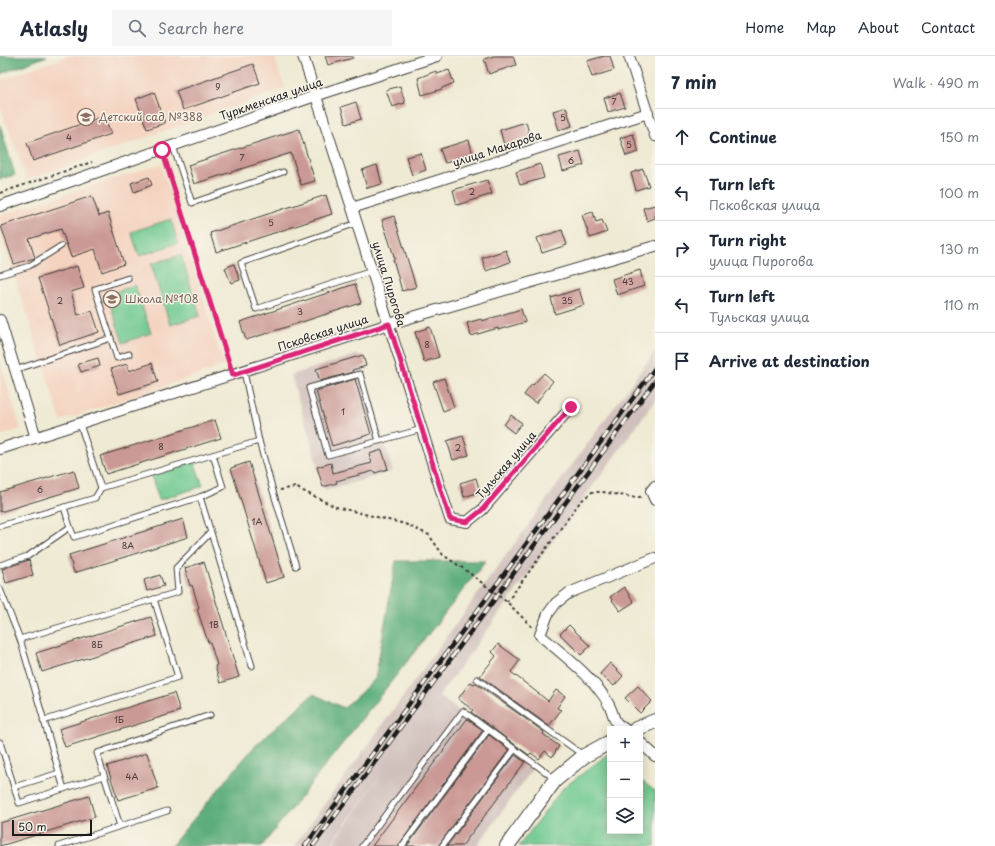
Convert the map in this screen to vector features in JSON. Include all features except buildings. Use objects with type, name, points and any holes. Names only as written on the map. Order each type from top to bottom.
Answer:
[{"type":"street","name":"улица Пирогова","points":[[303,56],[450,519]]},
{"type":"street","name":"Туркменская улица","points":[[0,206],[315,96],[437,56]]},
{"type":"street","points":[[629,56],[655,136]]},
{"type":"street","name":"улица Макарова","points":[[352,208],[648,113]]},
{"type":"street","name":"Псковская улица","points":[[0,449],[244,372],[389,324],[655,246]]},
{"type":"street","points":[[0,320],[36,438]]},
{"type":"street","name":"Тульская улица","points":[[450,519],[467,522],[482,510],[571,407]]},
{"type":"street","points":[[619,726],[615,721],[609,704],[592,680],[540,635],[548,614],[556,603],[569,593],[655,558]]},
{"type":"street","points":[[643,726],[655,721]]},
{"type":"street","points":[[507,846],[555,780],[584,756],[607,744]]},
{"type":"street","points":[[643,745],[655,756]]},
{"type":"lane","points":[[174,146],[192,204],[283,172]]},
{"type":"lane","points":[[357,223],[241,263],[256,309],[372,270]]},
{"type":"lane","points":[[0,275],[29,266],[61,246]]},
{"type":"lane","points":[[128,278],[95,289],[117,358],[129,354]]},
{"type":"lane","points":[[15,370],[110,338]]},
{"type":"lane","points":[[244,372],[273,491],[296,566]]},
{"type":"lane","points":[[378,441],[360,374],[309,388],[328,455],[422,429]]},
{"type":"lane","points":[[80,424],[101,488]]},
{"type":"lane","points":[[0,526],[95,498],[101,488],[260,441]]},
{"type":"lane","points":[[64,507],[74,537],[200,497],[223,487],[213,455]]},
{"type":"lane","points":[[200,497],[252,666]]},
{"type":"lane","points":[[0,566],[28,556],[70,527]]},
{"type":"lane","points":[[20,639],[178,592],[176,568],[210,533]]},
{"type":"lane","points":[[0,589],[20,639],[64,789]]},
{"type":"lane","points":[[43,721],[178,677],[154,599]]},
{"type":"lane","points":[[477,679],[584,756]]},
{"type":"lane","points":[[362,846],[463,711],[555,780]]},
{"type":"lane","points":[[120,826],[97,752],[210,715]]},
{"type":"lane","points":[[402,846],[488,730]]},
{"type":"lane","points":[[0,742],[19,803],[104,776]]},
{"type":"lane","points":[[442,846],[514,750]]},
{"type":"lane","points":[[14,786],[59,773]]},
{"type":"lane","points":[[59,846],[167,811]]},
{"type":"path","points":[[162,150],[233,375]]},
{"type":"path","points":[[0,192],[98,160]]},
{"type":"path","points":[[273,491],[295,487],[336,507],[405,524],[429,535],[443,555],[507,602],[540,635]]},
{"type":"path","points":[[507,602],[580,502],[592,492],[603,492],[636,498],[654,493]]},
{"type":"shaded area","name":"Детский сад №388","points":[[68,56],[274,56],[285,88],[27,180],[0,106],[0,80]]},
{"type":"shaded area","name":"Школа №108","points":[[161,164],[224,366],[61,421],[0,231],[0,215]]},
{"type":"shaded area","points":[[655,351],[655,401],[439,696],[534,767],[477,846],[331,846],[384,771],[329,846],[294,846]]},
{"type":"shaded area","points":[[358,354],[393,471],[325,491],[291,375]]},
{"type":"shaded area","points":[[0,362],[21,429],[0,436]]},
{"type":"green space","points":[[0,56],[47,56],[0,74]]},
{"type":"green space","points":[[0,125],[15,175],[0,179]]},
{"type":"green space","points":[[171,219],[178,243],[139,256],[131,232]]},
{"type":"green space","points":[[181,255],[200,316],[170,325],[151,264]]},
{"type":"green space","points":[[135,285],[151,333],[123,343],[107,295]]},
{"type":"green space","points":[[194,461],[203,486],[159,500],[151,475]]},
{"type":"green space","points":[[396,561],[486,561],[262,846],[171,846],[253,748],[313,694],[344,708],[375,679]]},
{"type":"green space","points":[[607,755],[607,834],[643,834],[643,782],[655,791],[655,846],[519,846],[563,788]]},
{"type":"railway","points":[[305,846],[655,368]]},
{"type":"railway","points":[[313,846],[655,381]]},
{"type":"place","name":"Детский сад №388","points":[[86,117]]},
{"type":"place","name":"Школа №108","points":[[112,299]]},
{"type":"route","points":[[162,150],[233,375],[389,324],[450,519],[467,522],[482,510],[571,407]]}]
